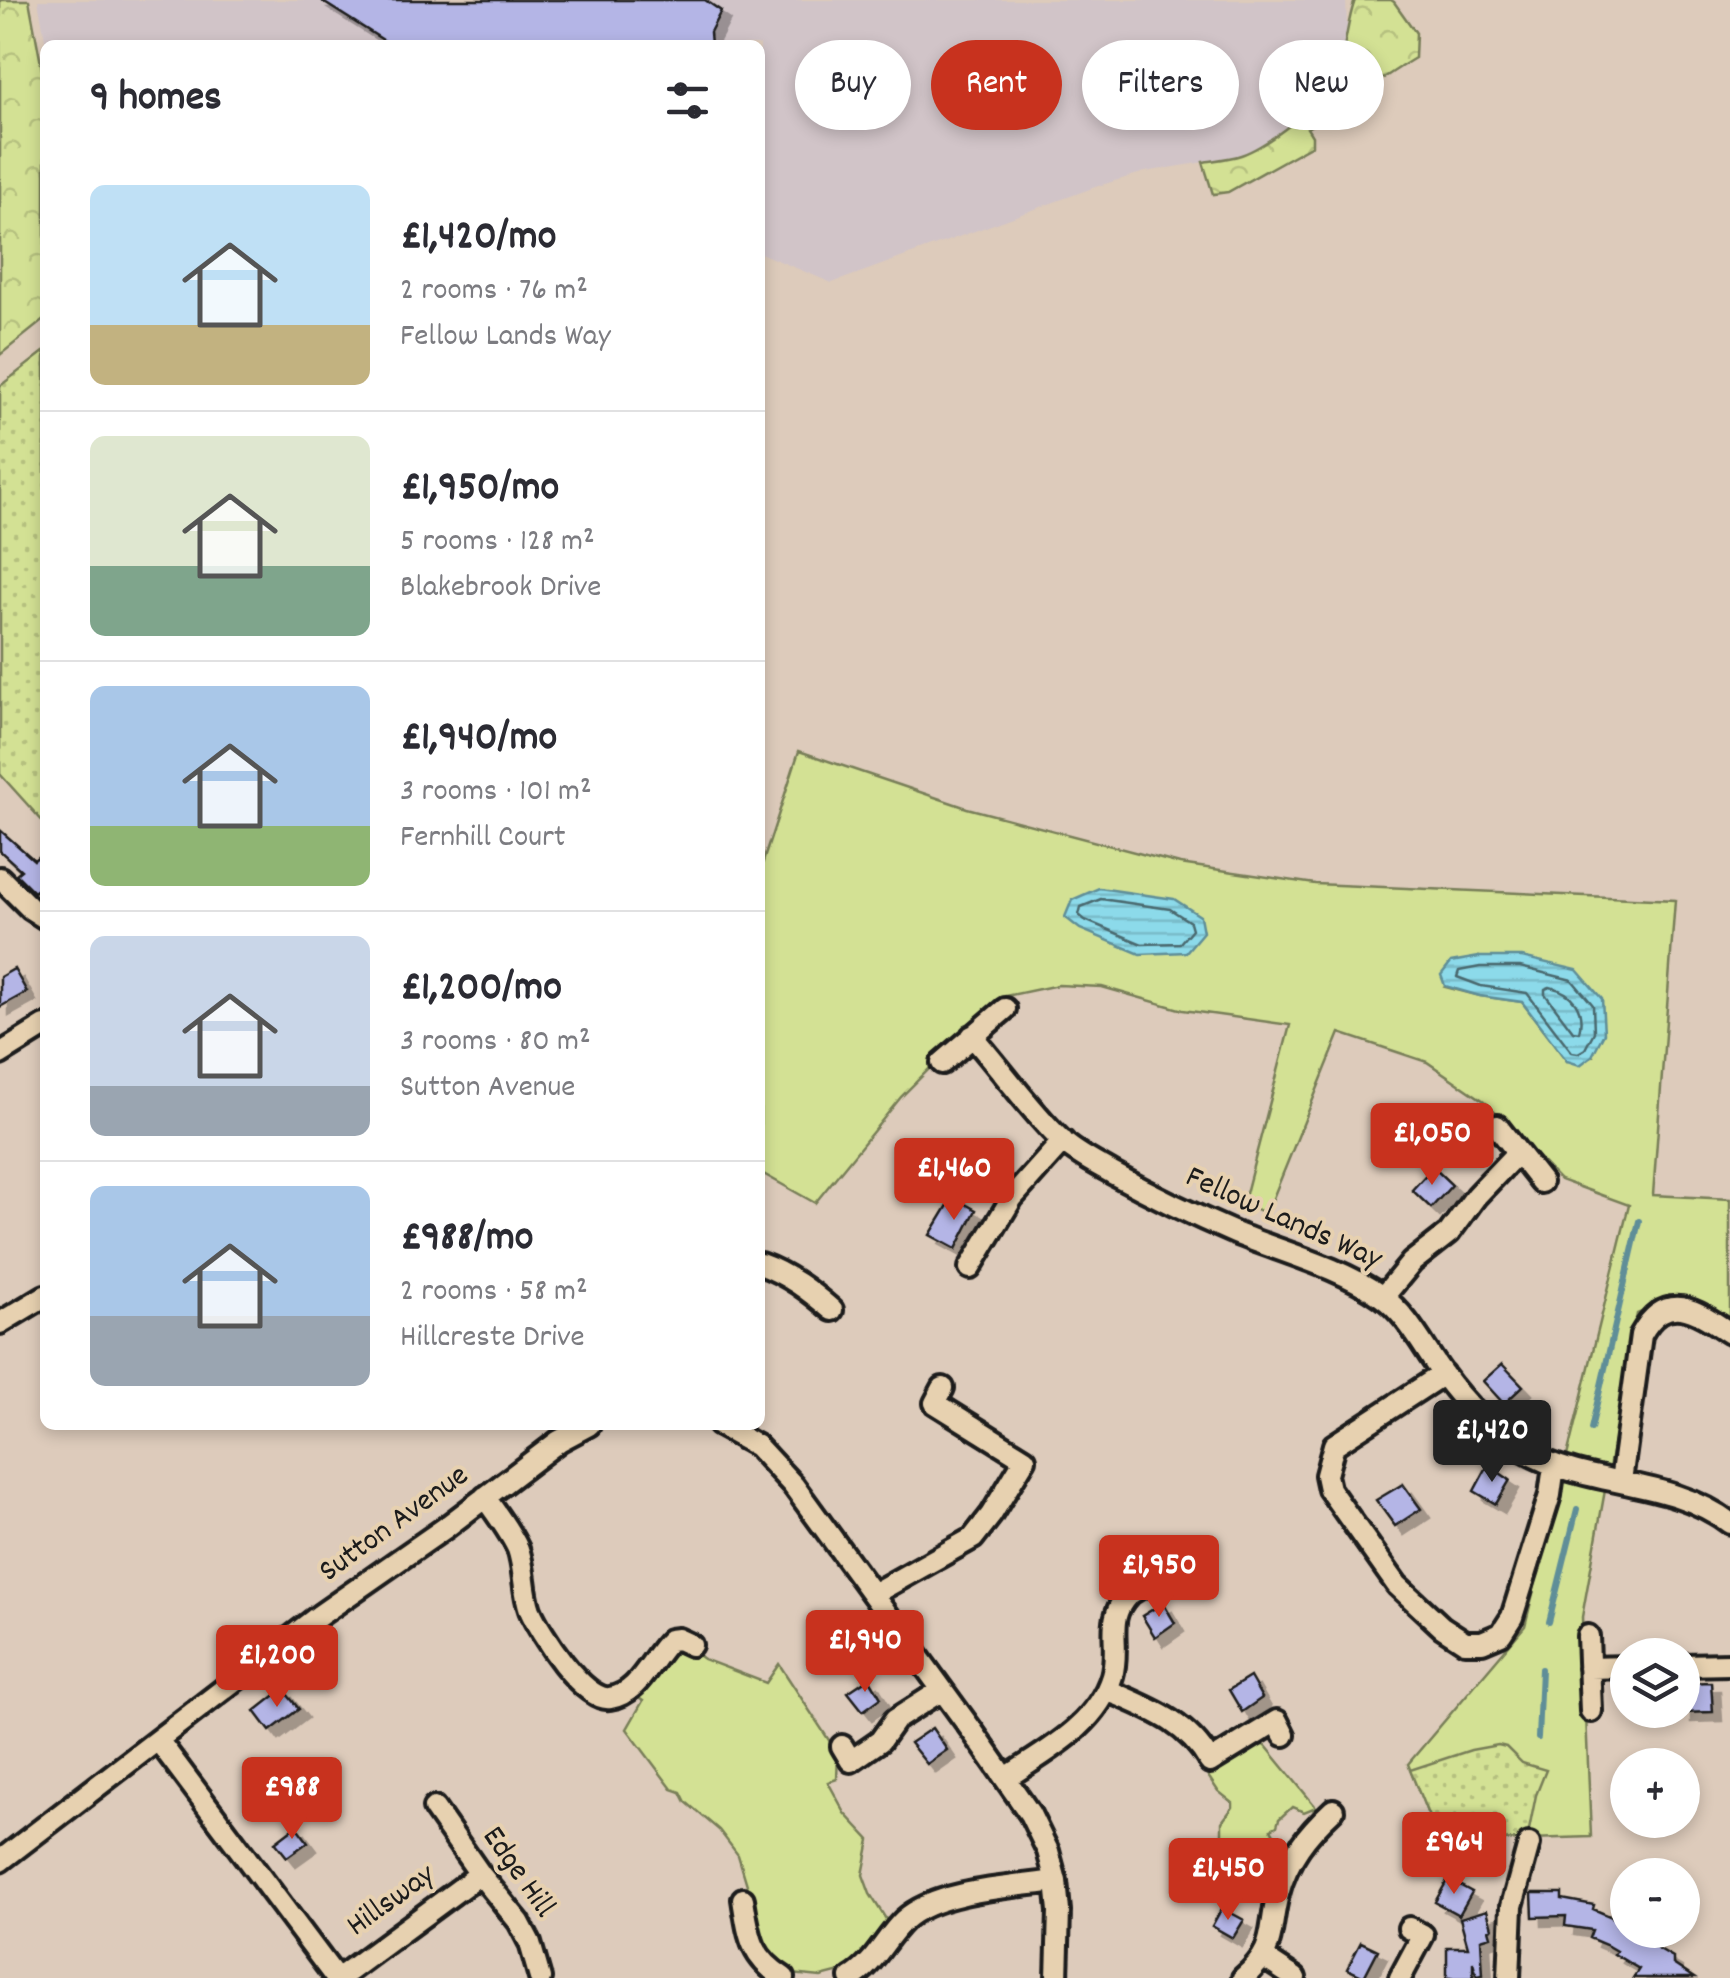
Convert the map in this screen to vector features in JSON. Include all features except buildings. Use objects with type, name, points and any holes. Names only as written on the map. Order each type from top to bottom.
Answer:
[{"type":"street","points":[[0,878],[40,915]]},
{"type":"street","points":[[942,1062],[1005,1008]]},
{"type":"street","points":[[0,1054],[40,1029]]},
{"type":"street","name":"Fellow Lands Way","points":[[972,1036],[1063,1142],[1082,1156],[1166,1202],[1351,1279],[1382,1297],[1404,1318],[1443,1374],[1482,1418],[1520,1450],[1554,1466],[1679,1495],[1730,1524]]},
{"type":"street","points":[[1496,1126],[1541,1182]]},
{"type":"street","points":[[970,1268],[1012,1198],[1063,1142]]},
{"type":"street","points":[[1382,1297],[1412,1262],[1449,1233],[1476,1196],[1517,1153]]},
{"type":"street","points":[[765,1266],[804,1286],[832,1310]]},
{"type":"street","points":[[0,1323],[40,1299]]},
{"type":"street","points":[[1621,1480],[1641,1334],[1651,1316],[1667,1308],[1688,1309],[1730,1333]]},
{"type":"street","points":[[1443,1374],[1334,1445],[1326,1475],[1329,1489],[1397,1585],[1442,1627],[1466,1642],[1482,1642],[1500,1634],[1512,1617],[1550,1496],[1554,1466]]},
{"type":"street","points":[[873,1594],[973,1538],[1024,1459],[935,1403],[943,1388]]},
{"type":"street","name":"Sutton Avenue","points":[[0,1861],[320,1615],[578,1430]]},
{"type":"street","points":[[728,1430],[757,1446],[780,1469],[1006,1778],[1042,1836],[1055,1874],[1059,1911],[1057,1978]]},
{"type":"street","points":[[485,1497],[520,1554],[527,1602],[534,1618],[592,1694],[610,1698],[622,1694],[670,1640],[692,1645]]},
{"type":"street","points":[[1006,1778],[1093,1713],[1107,1690],[1115,1656],[1115,1613],[1128,1594],[1176,1565],[1184,1580]]},
{"type":"street","points":[[1093,1606],[1115,1613]]},
{"type":"street","points":[[1588,1636],[1591,1711]]},
{"type":"street","points":[[1700,1665],[1730,1664]]},
{"type":"street","points":[[1588,1668],[1610,1667]]},
{"type":"street","points":[[842,1746],[852,1762],[880,1741],[895,1720],[942,1690]]},
{"type":"street","points":[[1107,1690],[1178,1724],[1210,1762],[1277,1721],[1284,1735]]},
{"type":"street","points":[[158,1740],[338,1978]]},
{"type":"street","name":"Edge Hill","points":[[434,1808],[519,1922],[530,1942],[540,1978]]},
{"type":"street","points":[[1243,1978],[1268,1948],[1279,1889],[1298,1830],[1333,1810]]},
{"type":"street","points":[[1510,1978],[1512,1906],[1529,1844]]},
{"type":"street","name":"Hillsway","points":[[338,1978],[480,1874]]},
{"type":"street","points":[[851,1978],[867,1966],[908,1917],[926,1906],[1055,1874]]},
{"type":"street","points":[[743,1899],[748,1932],[757,1954],[784,1978]]},
{"type":"street","points":[[1400,1978],[1423,1935],[1409,1928]]},
{"type":"street","points":[[1263,1957],[1295,1978]]},
{"type":"shaded area","points":[[38,0],[1346,0],[1346,40],[1259,40],[1259,130],[1282,130],[1263,145],[1240,156],[1145,172],[1098,186],[832,283],[765,255],[765,40],[45,40]]},
{"type":"green space","points":[[0,0],[29,0],[40,58],[40,323],[0,355]]},
{"type":"green space","points":[[1355,0],[1391,0],[1416,33],[1415,58],[1384,78],[1384,40],[1345,40]]},
{"type":"green space","points":[[1282,130],[1308,130],[1312,136],[1312,145],[1228,192],[1213,194],[1203,162],[1241,155]]},
{"type":"green space","points":[[40,355],[40,818],[0,774],[0,386]]},
{"type":"green space","points":[[799,751],[967,808],[1180,864],[1315,884],[1675,900],[1653,1195],[1730,1199],[1730,1325],[1683,1296],[1637,1314],[1582,1617],[1591,1837],[1439,1842],[1408,1764],[1525,1626],[1629,1205],[1560,1180],[1484,1101],[1427,1062],[1340,1033],[1267,1213],[1243,1205],[1290,1025],[1183,1010],[1102,987],[1058,985],[1001,997],[901,1097],[815,1203],[765,1175],[765,856]],"holes":[[[1479,957],[1592,1056],[1567,1061],[1522,1002],[1445,987]]]},
{"type":"green space","points":[[672,1644],[766,1683],[779,1664],[838,1754],[837,1779],[828,1782],[845,1813],[870,1840],[863,1875],[889,1924],[852,1969],[821,1977],[792,1974],[779,1964],[766,1948],[738,1855],[719,1830],[686,1802],[681,1792],[672,1789],[627,1729],[643,1701],[631,1693]]},
{"type":"green space","points":[[1257,1743],[1266,1746],[1316,1807],[1304,1812],[1292,1807],[1271,1829],[1280,1848],[1273,1869],[1222,1843],[1222,1822],[1233,1803],[1208,1776],[1218,1770],[1218,1764]]},
{"type":"green space","points":[[1498,1745],[1506,1747],[1522,1763],[1546,1770],[1536,1795],[1527,1840],[1439,1842],[1410,1770]]},
{"type":"water","points":[[1099,888],[1174,899],[1200,916],[1203,932],[1186,952],[1140,954],[1080,929],[1065,917],[1072,900]]},
{"type":"water","points":[[1479,957],[1522,957],[1577,970],[1602,999],[1604,1033],[1592,1056],[1580,1065],[1567,1061],[1522,1002],[1445,986],[1441,975],[1451,962]]},
{"type":"waterway","points":[[1591,1429],[1639,1221]]},
{"type":"waterway","points":[[1549,1622],[1577,1509]]},
{"type":"waterway","points":[[1538,1738],[1541,1669]]}]
